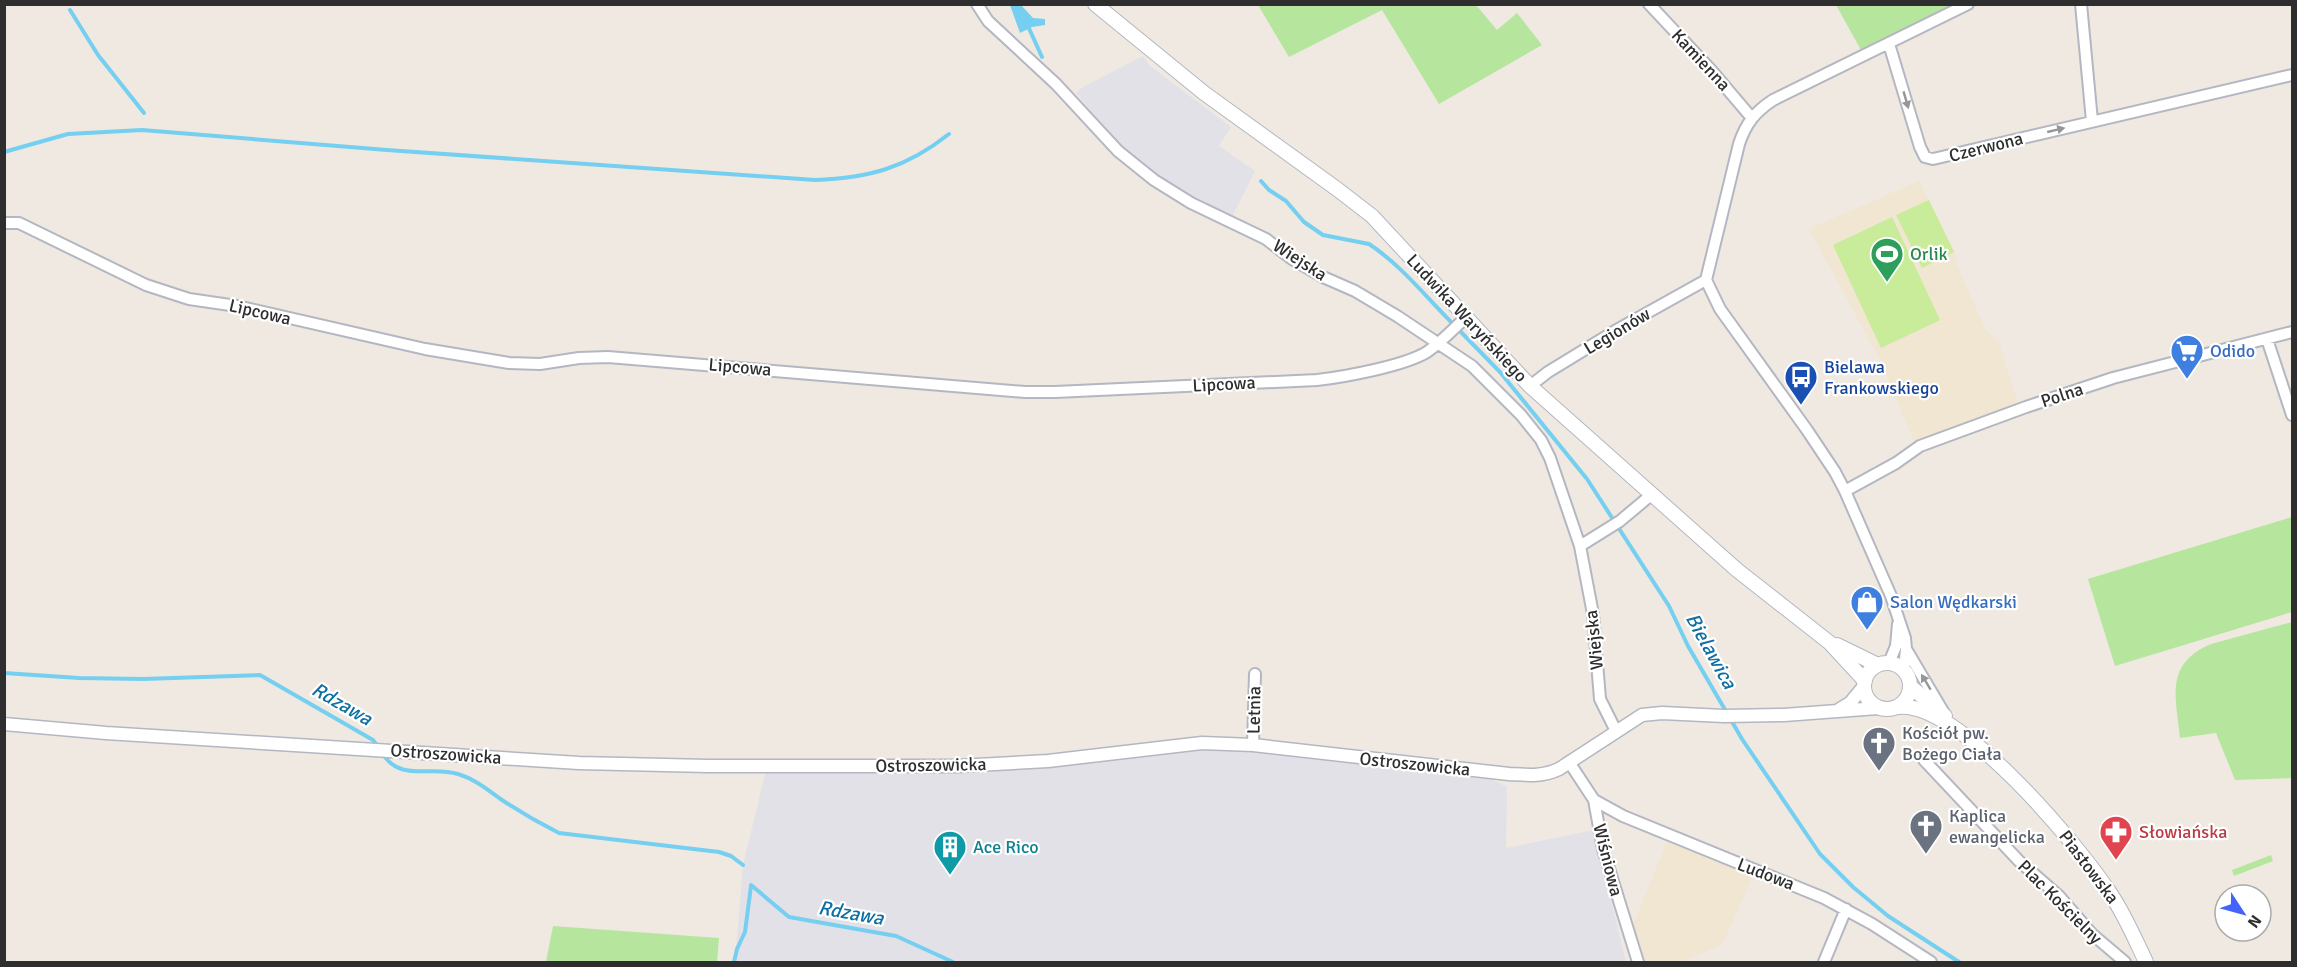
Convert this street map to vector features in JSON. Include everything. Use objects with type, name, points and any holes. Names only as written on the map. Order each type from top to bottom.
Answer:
[{"type":"main road","name":"Ludwika Waryńskiego","points":[[1095,4],[1204,93],[1364,210],[1396,241],[1458,325],[1737,570],[1830,643],[1864,683]]},
{"type":"main road","name":"Ludwika Waryńskiego","points":[[1830,643],[1883,664]]},
{"type":"main road","points":[[1883,664],[1897,665],[1904,670],[1911,686],[1907,698],[1898,707],[1878,708],[1868,699],[1864,683],[1868,674],[1883,664]]},
{"type":"main road","name":"Piastowska","points":[[1911,686],[2029,795],[2076,847],[2115,901],[2146,963]]},
{"type":"main road","name":"Piastowska","points":[[1898,707],[1909,706],[1922,710],[1963,735]]},
{"type":"street","name":"Wiejska","points":[[977,4],[988,21],[1056,84],[1118,151],[1154,180],[1191,203],[1266,239],[1292,259],[1389,311],[1472,366],[1521,415],[1541,440],[1550,458],[1580,546],[1593,614],[1600,699],[1616,731]]},
{"type":"street","name":"Kamienna","points":[[1649,4],[1712,70],[1751,117]]},
{"type":"street","points":[[1904,670],[1906,649],[1899,621],[1879,566],[1845,491],[1835,472],[1794,412],[1720,309],[1707,280],[1739,144],[1744,128],[1751,117],[1773,100],[1968,4]]},
{"type":"street","points":[[2081,4],[2092,122]]},
{"type":"street","name":"Czerwona","points":[[1889,44],[1920,147],[1925,157],[1933,159],[2292,75]]},
{"type":"street","name":"Lipcowa","points":[[4,223],[19,223],[146,285],[171,294],[237,306],[425,349],[526,365],[555,363],[579,358],[608,357],[1003,390],[1055,392],[1337,378],[1415,357],[1437,344],[1458,325]]},
{"type":"street","name":"Legionów","points":[[1530,386],[1548,372],[1629,323],[1707,280]]},
{"type":"street","name":"Polna","points":[[1845,491],[1896,463],[1920,446],[1976,424],[2113,378],[2292,332]]},
{"type":"street","points":[[2267,339],[2292,415]]},
{"type":"street","points":[[1580,546],[1620,521],[1652,495]]},
{"type":"street","points":[[1883,664],[1896,646],[1899,621]]},
{"type":"street","name":"Piastowska","points":[[1906,649],[1944,715]]},
{"type":"street","name":"Letnia","points":[[1253,745],[1255,674]]},
{"type":"street","points":[[1839,710],[1850,703],[1864,683]]},
{"type":"street","name":"Ostroszowicka","points":[[4,724],[85,730],[106,734],[579,763],[708,766],[936,766],[1048,761],[1202,743],[1253,745],[1509,774],[1549,774],[1616,731],[1642,716],[1653,713],[1748,716],[1878,708]]},
{"type":"street","name":"Plac Kościelny","points":[[1924,760],[2019,861],[2059,896],[2092,934],[2125,963]]},
{"type":"street","name":"Wiśniowa","points":[[1569,762],[1594,800],[1603,849],[1638,963]]},
{"type":"street","name":"Ludowa","points":[[1594,800],[1623,816],[1795,885],[1846,909],[1903,943],[1931,963]]},
{"type":"street","points":[[1824,963],[1846,909]]},
{"type":"shaded area","points":[[1143,56],[1150,66],[1231,127],[1219,146],[1255,171],[1232,217],[1183,195],[1121,147],[1076,93],[1083,87]]},
{"type":"shaded area","points":[[1919,181],[1955,253],[1957,265],[1985,329],[1999,342],[2018,404],[1914,441],[1880,360],[1809,229]]},
{"type":"shaded area","points":[[1201,736],[1358,758],[1473,770],[1507,787],[1506,848],[1594,830],[1626,962],[735,962],[743,865],[767,766],[958,766],[1115,753]]},
{"type":"shaded area","points":[[1667,842],[1753,876],[1722,945],[1680,962],[1646,962],[1632,927]]},
{"type":"green space","points":[[1258,5],[1476,5],[1497,30],[1517,13],[1542,45],[1439,104],[1382,10],[1289,57]]},
{"type":"green space","points":[[1836,5],[1953,5],[1861,50]]},
{"type":"green space","points":[[1929,200],[1954,252],[1922,268],[1896,215]]},
{"type":"green space","name":"Orlik","points":[[1892,217],[1940,320],[1881,348],[1833,245]]},
{"type":"green space","points":[[2292,517],[2292,612],[2115,666],[2088,579]]},
{"type":"green space","points":[[2292,622],[2292,778],[2235,780],[2216,733],[2180,738],[2176,696],[2179,672],[2196,652],[2211,644]]},
{"type":"green space","points":[[2271,855],[2273,861],[2234,876],[2232,870]]},
{"type":"green space","points":[[553,926],[719,938],[717,962],[546,962]]},
{"type":"water","points":[[1010,5],[1021,5],[1033,18],[1045,19],[1045,25],[1032,27],[1020,33]]},
{"type":"waterway","points":[[70,10],[98,55],[144,113]]},
{"type":"waterway","name":"Bielawica","points":[[1027,24],[1042,57]]},
{"type":"waterway","points":[[4,152],[68,134],[142,130],[815,180],[853,177],[886,169],[918,155],[949,134]]},
{"type":"waterway","name":"Bielawica","points":[[1261,181],[1269,190],[1286,201],[1304,222],[1323,235],[1369,244],[1381,252],[1452,323]]},
{"type":"waterway","name":"Bielawica","points":[[1459,330],[1500,372],[1587,479],[1669,606],[1688,646],[1742,739],[1820,854],[1853,887],[1888,916],[1959,962]]},
{"type":"waterway","name":"Rdzawa","points":[[4,673],[143,679],[260,675],[373,740],[378,747]]},
{"type":"waterway","name":"Rdzawa","points":[[382,753],[398,768],[447,772],[470,779],[559,833],[719,852],[731,856],[743,865]]},
{"type":"waterway","name":"Rdzawa","points":[[751,885],[789,917],[896,936],[953,962]]},
{"type":"waterway","points":[[734,962],[745,932],[751,886]]},
{"type":"place","name":"Orlik","points":[[1887,283]]},
{"type":"place","name":"Odido","points":[[2187,380]]},
{"type":"place","name":"Bielawa Frankowskiego","points":[[1801,406]]},
{"type":"place","name":"Salon Wędkarski","points":[[1867,631]]},
{"type":"place","name":"Kościół pw. Bożego Ciała","points":[[1879,772]]},
{"type":"place","name":"Kaplica ewangelicka","points":[[1926,855]]},
{"type":"place","name":"Słowiańska","points":[[2116,861]]},
{"type":"place","name":"Ace Rico","points":[[950,876]]}]
